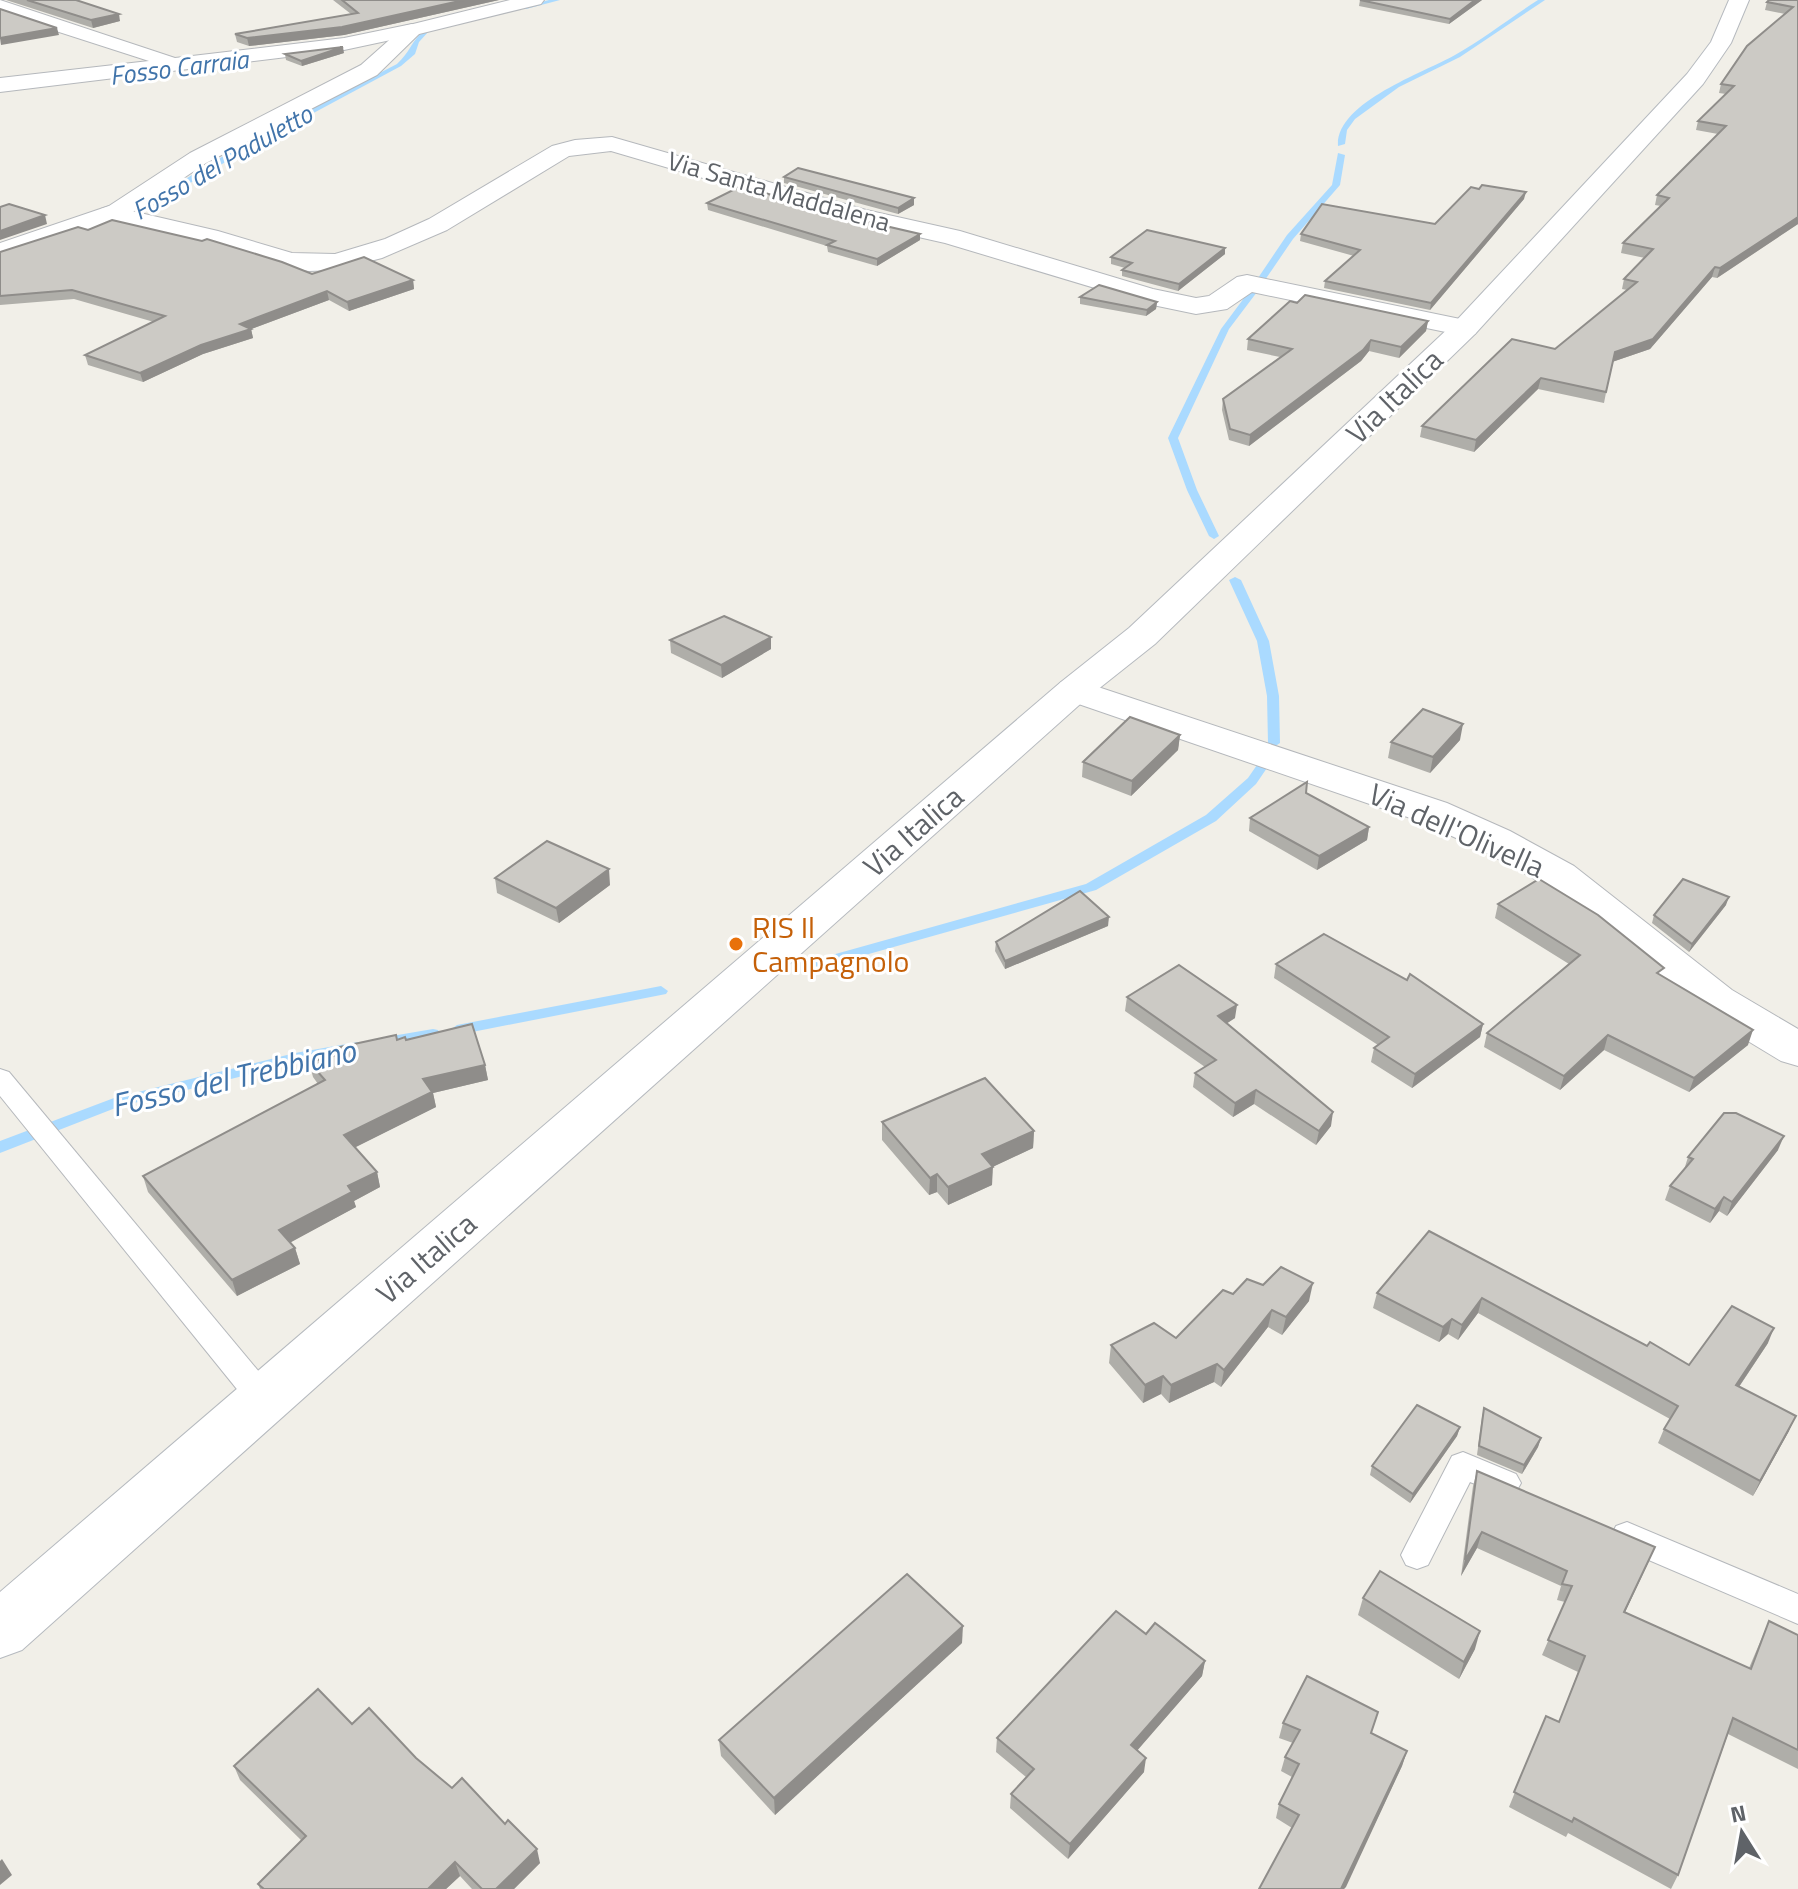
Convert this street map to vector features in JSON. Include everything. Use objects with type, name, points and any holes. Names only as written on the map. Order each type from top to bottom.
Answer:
[{"type":"street","points":[[0,85],[344,44],[534,0]]},
{"type":"street","name":"Via Italica","points":[[0,1630],[1074,690],[1142,636],[1465,328],[1695,79],[1721,43],[1732,4]]},
{"type":"street","points":[[0,6],[181,64]]},
{"type":"street","points":[[0,252],[121,216],[198,158],[369,70],[412,30]]},
{"type":"street","name":"Via Santa Maddalena","points":[[121,216],[241,245],[288,263],[336,262],[363,256],[449,217],[490,196],[531,165],[562,148],[588,143],[612,144],[861,217],[951,236],[1148,296],[1196,306],[1217,303],[1259,285],[1465,328]]},
{"type":"street","name":"Via dell'Olivella","points":[[1074,690],[1433,812],[1495,840],[1559,875],[1716,1001],[1798,1050]]},
{"type":"lane","points":[[0,1078],[264,1400]]},
{"type":"lane","points":[[1417,1555],[1463,1465],[1535,1496]]},
{"type":"lane","points":[[1594,1521],[1798,1609]]},
{"type":"building","points":[[27,0],[76,0],[119,14],[91,20]]},
{"type":"building","points":[[342,0],[464,0],[342,27],[247,38],[235,34],[358,13]]},
{"type":"building","points":[[1360,0],[1475,0],[1450,19]]},
{"type":"building","points":[[1798,0],[1798,217],[1720,268],[1715,267],[1653,339],[1615,352],[1606,392],[1541,378],[1476,440],[1422,426],[1512,339],[1555,349],[1637,282],[1624,279],[1653,249],[1623,243],[1669,198],[1657,195],[1726,126],[1698,121],[1734,86],[1721,84],[1747,46],[1793,7],[1767,2]]},
{"type":"building","points":[[0,9],[57,28],[0,38]]},
{"type":"building","points":[[343,47],[301,61],[285,54]]},
{"type":"building","points":[[798,168],[914,198],[898,208],[784,177]]},
{"type":"building","points":[[1482,185],[1526,192],[1431,303],[1325,281],[1360,250],[1301,234],[1322,204],[1435,224],[1471,187],[1479,189]]},
{"type":"building","points":[[741,186],[851,218],[920,234],[877,259],[827,245],[835,241],[707,203]]},
{"type":"building","points":[[9,204],[45,215],[0,231],[0,207]]},
{"type":"building","points":[[112,220],[202,241],[207,239],[312,274],[364,257],[413,280],[347,302],[327,291],[240,324],[251,329],[201,345],[140,373],[85,355],[165,316],[72,290],[0,296],[0,252],[78,227],[88,230]]},
{"type":"building","points":[[1147,230],[1225,248],[1179,284],[1122,270],[1132,263],[1111,257]]},
{"type":"building","points":[[1099,285],[1157,302],[1147,310],[1080,297]]},
{"type":"building","points":[[1305,295],[1428,321],[1401,347],[1371,340],[1363,350],[1250,435],[1230,429],[1223,399],[1292,349],[1248,339],[1290,301],[1297,303]]},
{"type":"building","points":[[724,616],[771,637],[721,665],[670,640]]},
{"type":"building","points":[[1423,709],[1463,724],[1433,757],[1391,742]]},
{"type":"building","points":[[1130,717],[1180,735],[1132,781],[1083,762]]},
{"type":"building","points":[[1307,782],[1306,793],[1369,827],[1319,856],[1250,818]]},
{"type":"building","points":[[547,841],[609,869],[556,908],[495,878]]},
{"type":"building","points":[[1539,879],[1598,915],[1664,968],[1657,973],[1753,1030],[1694,1078],[1608,1035],[1564,1076],[1487,1033],[1580,955],[1498,904]]},
{"type":"building","points":[[1683,879],[1729,897],[1692,944],[1654,915]]},
{"type":"building","points":[[1080,891],[1109,917],[1005,961],[996,942]]},
{"type":"building","points":[[1324,934],[1407,980],[1410,974],[1483,1024],[1415,1074],[1374,1048],[1389,1037],[1276,964]]},
{"type":"building","points":[[1179,965],[1237,1005],[1218,1016],[1333,1112],[1319,1131],[1256,1090],[1235,1103],[1195,1073],[1216,1060],[1127,997]]},
{"type":"building","points":[[472,1024],[485,1065],[423,1079],[432,1092],[344,1135],[377,1172],[348,1186],[352,1192],[279,1230],[295,1248],[232,1280],[143,1176],[325,1080],[309,1062],[342,1054],[340,1047],[396,1035],[397,1040],[405,1037],[406,1040]]},
{"type":"building","points":[[985,1078],[1034,1131],[982,1154],[993,1167],[948,1187],[937,1174],[930,1178],[882,1122]]},
{"type":"building","points":[[1724,1113],[1736,1113],[1784,1136],[1732,1202],[1724,1197],[1715,1209],[1670,1186],[1693,1159],[1688,1157]]},
{"type":"building","points":[[1429,1231],[1647,1346],[1650,1342],[1689,1365],[1732,1306],[1774,1328],[1736,1385],[1796,1416],[1760,1481],[1664,1429],[1678,1406],[1482,1298],[1462,1325],[1452,1319],[1443,1327],[1377,1293]]},
{"type":"building","points":[[1281,1267],[1313,1283],[1286,1317],[1272,1310],[1224,1370],[1217,1364],[1171,1385],[1163,1376],[1145,1385],[1111,1345],[1154,1323],[1176,1338],[1223,1290],[1233,1294],[1247,1279],[1263,1285]]},
{"type":"building","points":[[1417,1405],[1460,1427],[1413,1494],[1372,1466]]},
{"type":"building","points":[[1484,1408],[1541,1438],[1524,1465],[1479,1446]]},
{"type":"building","points":[[1477,1471],[1655,1547],[1624,1612],[1751,1669],[1769,1621],[1798,1635],[1798,1750],[1733,1718],[1678,1875],[1574,1818],[1572,1822],[1514,1792],[1546,1716],[1559,1722],[1585,1656],[1548,1640],[1572,1586],[1562,1584],[1567,1571],[1482,1532],[1465,1560]]},
{"type":"building","points":[[1380,1571],[1480,1631],[1464,1662],[1363,1598]]},
{"type":"building","points":[[907,1574],[963,1626],[774,1798],[719,1740]]},
{"type":"building","points":[[1116,1611],[1146,1634],[1155,1623],[1205,1661],[1131,1745],[1146,1758],[1070,1844],[1011,1794],[1034,1769],[997,1738]]},
{"type":"building","points":[[1307,1676],[1378,1712],[1371,1733],[1407,1751],[1341,1889],[1259,1889],[1299,1815],[1279,1804],[1299,1764],[1285,1757],[1300,1730],[1283,1723]]},
{"type":"building","points":[[318,1689],[352,1724],[369,1708],[416,1758],[452,1788],[462,1778],[505,1824],[508,1820],[537,1849],[496,1889],[482,1889],[455,1862],[428,1889],[264,1889],[258,1884],[306,1836],[234,1766]]},
{"type":"waterway","name":"Fosso del Paduletto","points":[[526,7],[557,0]]},
{"type":"waterway","name":"Fosso del Trebbiano","points":[[1341,144],[1343,130],[1352,117],[1397,86],[1458,56],[1542,0]]},
{"type":"waterway","name":"Fosso del Paduletto","points":[[122,220],[251,143],[399,65],[413,53],[416,41],[426,31]]},
{"type":"waterway","name":"Fosso del Trebbiano","points":[[1262,278],[1290,237],[1336,185],[1341,155]]},
{"type":"waterway","name":"Fosso del Trebbiano","points":[[1214,536],[1192,490],[1173,438],[1225,329],[1256,288]]},
{"type":"waterway","name":"Fosso del Trebbiano","points":[[1235,580],[1263,641],[1273,696],[1274,743]]},
{"type":"waterway","name":"Fosso del Trebbiano","points":[[819,963],[1091,887],[1211,818],[1252,781],[1263,765]]},
{"type":"waterway","name":"Fosso del Trebbiano","points":[[457,1030],[661,991]]},
{"type":"waterway","name":"Fosso del Trebbiano","points":[[386,1042],[433,1034]]},
{"type":"waterway","name":"Fosso del Trebbiano","points":[[0,1147],[114,1103],[295,1058],[358,1047]]},
{"type":"place","name":"RIS Il Campagnolo","points":[[736,944]]},
{"type":"water label","name":"Fosso Carraia","points":[[179,67]]}]
